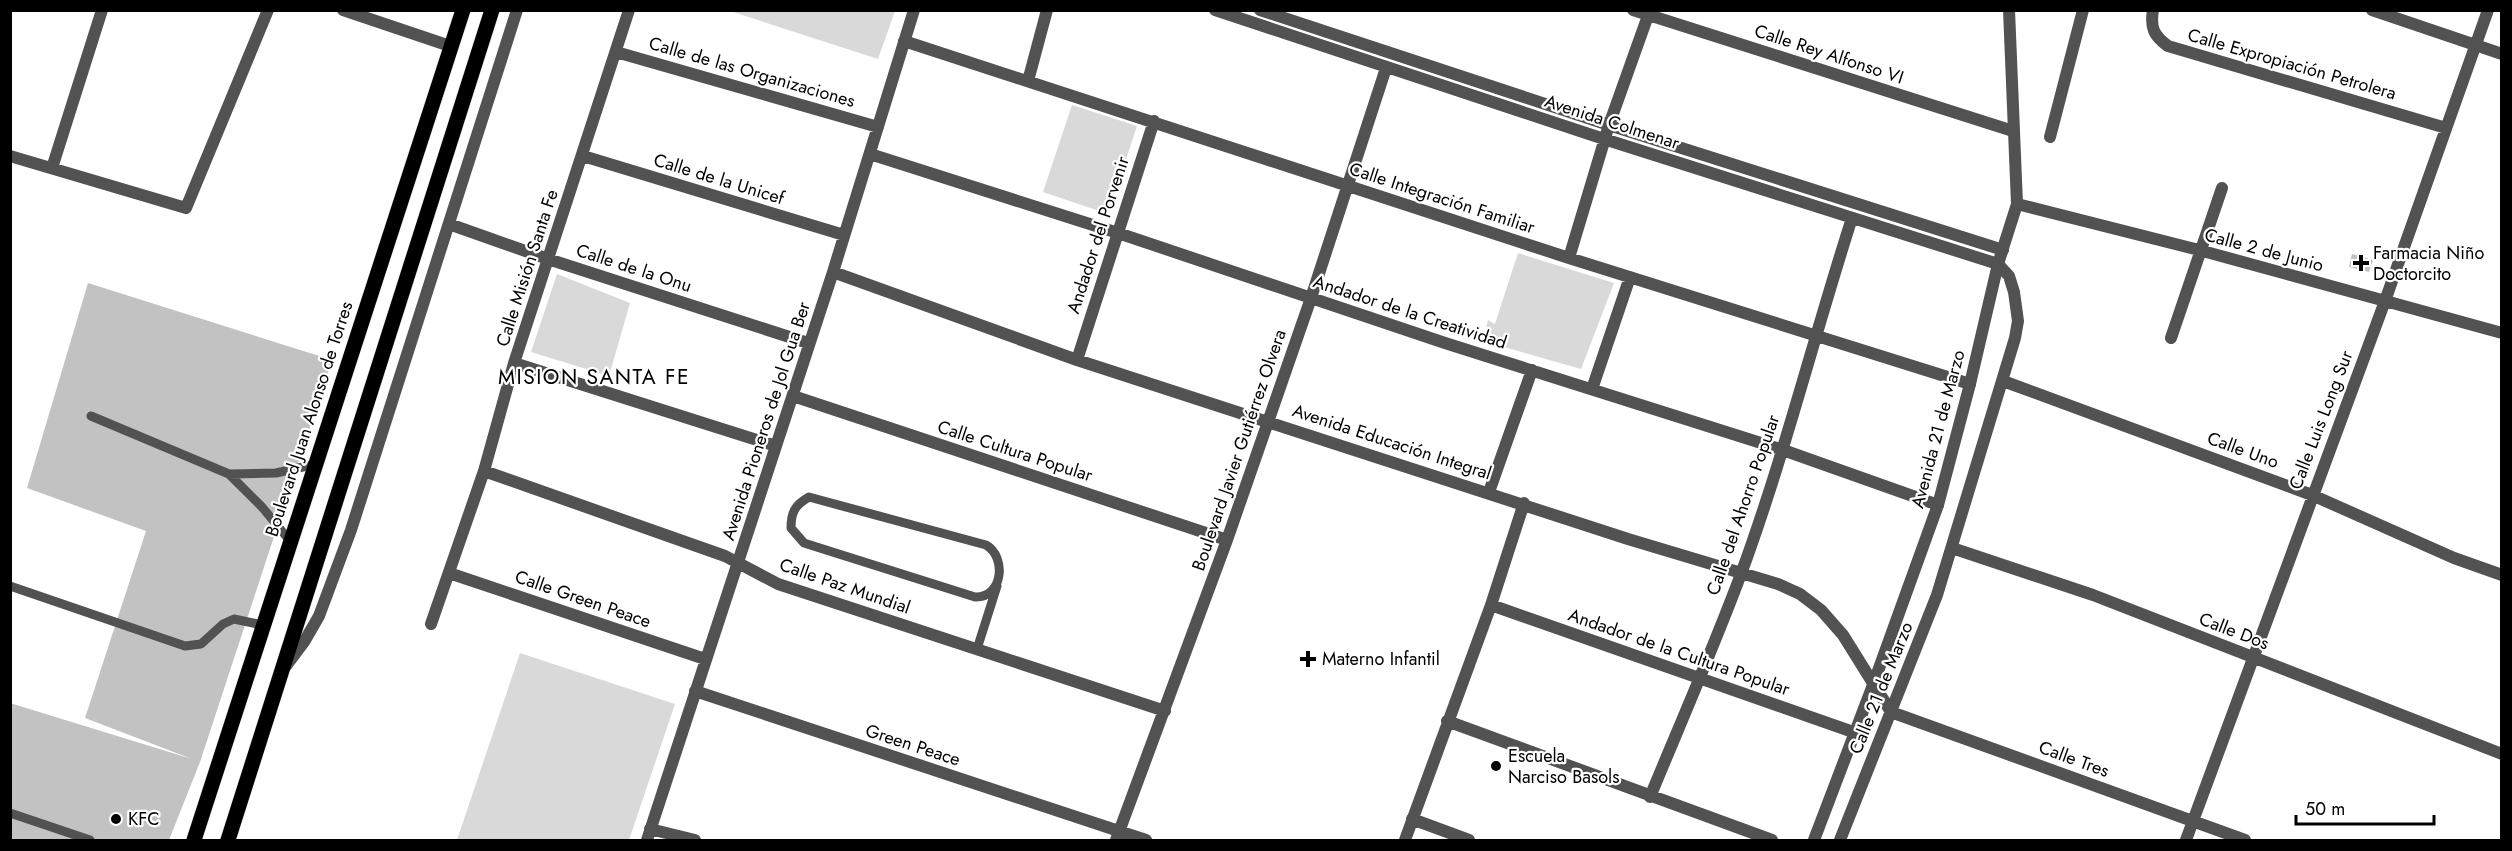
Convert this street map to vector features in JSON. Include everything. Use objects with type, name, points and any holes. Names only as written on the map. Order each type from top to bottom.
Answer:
[{"type":"main road","points":[[228,840],[492,10]]},
{"type":"main road","name":"Boulevard Juan Alonso de Torres","points":[[194,840],[461,11]]},
{"type":"street","points":[[52,168],[102,10]]},
{"type":"street","points":[[10,156],[186,208],[268,10]]},
{"type":"street","points":[[343,10],[450,46]]},
{"type":"street","points":[[282,671],[304,642],[319,616],[336,572],[376,457],[517,10]]},
{"type":"street","name":"Calle Misión Santa Fe","points":[[431,624],[484,471],[514,363],[629,10]]},
{"type":"street","name":"Avenida Pioneros de Jol Gua Ber","points":[[649,835],[705,658],[740,562],[914,10]]},
{"type":"street","points":[[1028,81],[1047,10]]},
{"type":"street","name":"Avenida Colmenar","points":[[1215,10],[1604,139],[1998,264]]},
{"type":"street","name":"Avenida Colmenar","points":[[1260,10],[1280,14],[1609,125],[2003,250]]},
{"type":"street","name":"Calle Rey Alfonso VI","points":[[1634,10],[2013,131]]},
{"type":"street","points":[[2050,137],[2083,10]]},
{"type":"street","name":"Calle Expropiación Petrolera","points":[[2153,10],[2152,28],[2156,37],[2169,46],[2446,128]]},
{"type":"street","points":[[2372,10],[2502,54]]},
{"type":"street","name":"Calle Luis Long Sur","points":[[2186,840],[2385,301],[2488,10]]},
{"type":"street","name":"Avenida 21 de Marzo","points":[[1814,840],[1874,685],[1938,505],[1970,384],[1998,264],[2017,204],[2008,11]]},
{"type":"street","points":[[1569,258],[1604,139],[1649,13]]},
{"type":"street","points":[[1274,30],[1280,14]]},
{"type":"street","name":"Calle Integración Familiar","points":[[904,41],[1569,258],[1970,384]]},
{"type":"street","name":"Calle de las Organizaciones","points":[[616,52],[878,127]]},
{"type":"street","name":"Boulevard Javier Gutiérrez Olvera","points":[[1118,835],[1227,540],[1349,186],[1386,68]]},
{"type":"street","name":"Andador del Porvenir","points":[[1077,360],[1154,121]]},
{"type":"street","name":"Andador de la Creatividad","points":[[870,154],[1118,232],[1311,298],[1783,450],[1938,505]]},
{"type":"street","name":"Calle de la Unicef","points":[[583,156],[844,235]]},
{"type":"street","points":[[2171,338],[2199,250],[2222,188]]},
{"type":"street","name":"Calle 2 de Junio","points":[[2017,204],[2199,250],[2502,333]]},
{"type":"street","name":"Calle del Ahorro Popular","points":[[1650,797],[1741,573],[1783,450],[1815,334],[1852,218]]},
{"type":"street","name":"Calle de la Onu","points":[[449,224],[548,259],[808,343]]},
{"type":"street","name":"Calle 21 de Marzo","points":[[1840,840],[1933,606],[2016,338],[2018,321],[2012,284],[2009,276],[1998,264]]},
{"type":"street","name":"Avenida Educación Integral","points":[[833,272],[1077,360],[1741,573],[1800,594],[1821,610],[1843,635],[1891,712]]},
{"type":"street","points":[[1592,388],[1630,277]]},
{"type":"street","points":[[514,363],[776,446]]},
{"type":"street","points":[[1489,492],[1532,370]]},
{"type":"street","name":"Calle Uno","points":[[2003,381],[2312,495],[2454,558],[2502,575]]},
{"type":"street","name":"Calle Cultura Popular","points":[[793,396],[1227,540]]},
{"type":"street","name":"Calle Paz Mundial","points":[[484,471],[740,562],[762,577],[778,584],[1165,711]]},
{"type":"street","points":[[1405,840],[1491,605],[1524,503]]},
{"type":"street","name":"Calle Dos","points":[[1952,548],[2093,595],[2502,754]]},
{"type":"street","name":"Calle Green Peace","points":[[449,573],[705,658]]},
{"type":"street","name":"Andador de la Cultura Popular","points":[[1491,605],[1856,733]]},
{"type":"street","name":"Green Peace","points":[[695,690],[1118,835],[1146,840]]},
{"type":"street","name":"Calle Tres","points":[[1891,712],[2245,840]]},
{"type":"street","points":[[1447,721],[1772,840]]},
{"type":"street","points":[[1412,819],[1469,840]]},
{"type":"street","points":[[649,835],[695,840]]},
{"type":"lane","points":[[91,416],[229,474],[262,507],[290,541]]},
{"type":"lane","points":[[229,474],[276,472],[316,464]]},
{"type":"lane","points":[[977,649],[998,582],[1000,571],[999,560],[993,549],[986,545],[808,496],[797,504],[791,515],[791,528],[804,543],[975,597],[986,595],[998,582]]},
{"type":"lane","points":[[10,586],[185,646],[201,644],[223,624],[234,619],[264,625]]},
{"type":"lane","points":[[10,813],[90,840]]},
{"type":"shaded area","points":[[730,11],[895,11],[878,59]]},
{"type":"shaded area","points":[[1072,105],[1137,126],[1108,214],[1043,192]]},
{"type":"shaded area","points":[[1518,253],[1614,283],[1581,369],[1483,341],[1488,320],[1495,324]]},
{"type":"shaded area","points":[[557,274],[630,303],[609,376],[531,352]]},
{"type":"shaded area","points":[[520,653],[675,704],[629,840],[457,840]]},
{"type":"building","name":"Farmacia Niño Doctorcito","points":[[2352,254],[2373,260],[2369,272],[2349,267]]},
{"type":"building","points":[[88,283],[332,360],[200,762],[169,840],[10,840],[10,703],[192,759],[85,718],[146,531],[27,488]]},
{"type":"place","name":"Farmacia Niño Doctorcito","points":[[2361,263]]},
{"type":"place","name":"Materno Infantil","points":[[1308,659]]},
{"type":"place","name":"Escuela Narciso Basols","points":[[1496,766]]},
{"type":"place","name":"KFC","points":[[116,819]]},
{"type":"district","name":"MISION SANTA FE","points":[[594,377]]}]
